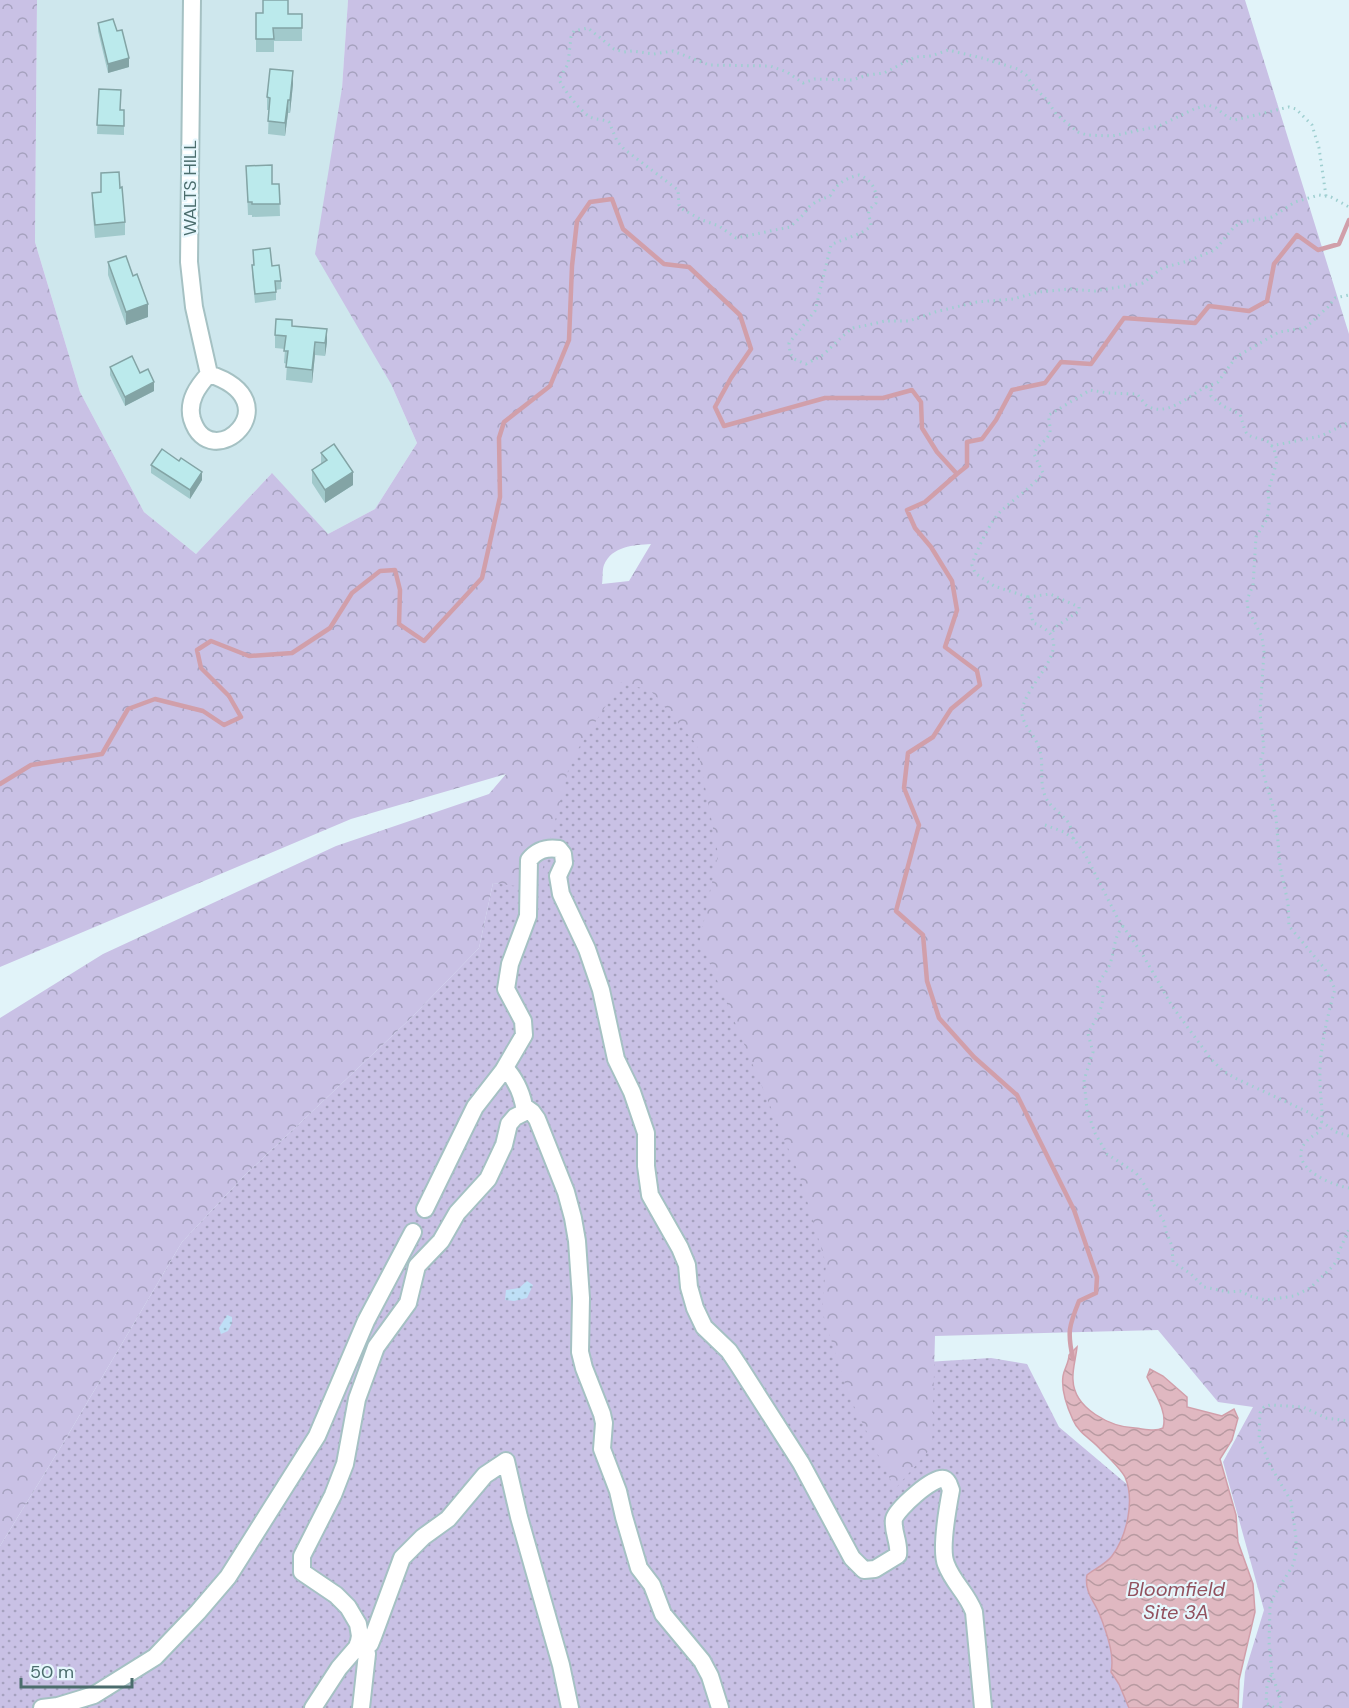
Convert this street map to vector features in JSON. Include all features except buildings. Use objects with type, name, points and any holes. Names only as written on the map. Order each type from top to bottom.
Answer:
[{"type":"street","name":"WALTS HILL","points":[[192,0],[189,262],[194,307],[209,374]]},
{"type":"street","points":[[425,1209],[470,1117],[503,1071],[524,1035],[523,1022],[506,989],[510,964],[528,916],[530,860],[542,849],[559,849],[563,854],[564,863],[558,876],[561,894],[587,949],[601,990],[616,1059],[632,1092],[646,1133],[646,1166],[650,1195],[687,1265],[689,1287],[704,1327],[729,1351],[739,1366],[801,1463],[852,1558],[864,1570],[874,1569],[898,1555],[899,1547],[894,1520],[908,1502],[933,1481],[945,1479],[949,1483],[951,1490],[944,1550],[945,1562],[969,1599],[974,1612],[983,1708]]},
{"type":"street","points":[[361,1708],[367,1654],[362,1646],[358,1624],[348,1607],[336,1595],[302,1572],[300,1564],[340,1477],[349,1447],[357,1399],[376,1347],[408,1303],[417,1266],[441,1241],[457,1213],[488,1179],[504,1145],[509,1124],[515,1117],[525,1112],[524,1101],[513,1078],[507,1070],[503,1071]]},
{"type":"street","points":[[525,1107],[537,1119],[566,1192],[573,1218],[577,1241],[580,1298],[580,1352],[602,1414],[604,1423],[602,1449],[618,1491],[639,1568],[652,1585],[663,1614],[702,1661],[710,1676],[720,1708]]},
{"type":"street","points":[[42,1708],[58,1706],[94,1695],[155,1657],[228,1577],[317,1436],[366,1321],[413,1232]]},
{"type":"street","points":[[313,1708],[339,1668],[362,1646],[370,1644],[402,1558],[423,1537],[448,1519],[485,1475],[506,1461],[519,1517],[563,1673],[570,1708]]},
{"type":"path","points":[[1326,196],[1319,148],[1312,125],[1296,109],[1283,108],[1235,120],[1208,105],[1194,109],[1160,126],[1112,136],[1088,135],[1078,132],[1056,114],[1026,75],[1018,69],[948,50],[931,56],[915,57],[884,73],[852,80],[815,79],[803,83],[787,72],[770,66],[709,65],[673,51],[654,54],[624,52],[614,49],[588,28],[574,32],[568,64],[559,79],[576,104],[588,116],[609,122],[617,141],[624,149],[678,190],[679,205],[682,209],[718,226],[736,238],[790,227],[808,207],[830,196],[834,187],[839,183],[860,175],[869,180],[877,195],[876,203],[868,213],[871,226],[831,245],[829,260],[814,311],[789,343],[790,353],[794,359],[806,364],[823,355],[854,328],[885,321],[909,321],[976,302],[1013,299],[1039,292],[1081,289],[1095,291],[1143,283],[1162,268],[1215,250],[1234,227],[1242,222],[1272,217],[1295,202],[1319,195],[1331,197],[1349,207]]},
{"type":"path","points":[[1050,635],[1078,611],[1079,607],[1050,594],[1028,597],[994,586],[975,573],[972,565],[984,538],[1000,512],[1037,481],[1043,472],[1034,454],[1036,448],[1048,436],[1049,415],[1090,390],[1137,394],[1148,406],[1163,410],[1218,382],[1236,357],[1279,332],[1305,328],[1335,298],[1349,295]]},
{"type":"path","points":[[1206,387],[1210,390],[1211,396],[1223,406],[1240,414],[1243,430],[1247,435],[1269,442],[1277,455],[1268,492],[1267,519],[1256,537],[1252,585],[1247,600],[1248,609],[1262,637],[1263,671],[1260,713],[1264,749],[1260,762],[1276,817],[1280,866],[1288,903],[1289,926],[1324,969],[1335,989],[1330,1004],[1320,1080],[1323,1122],[1319,1132],[1308,1138],[1302,1159],[1308,1170],[1320,1178],[1349,1188]]},
{"type":"path","points":[[1271,446],[1321,436],[1349,422]]},
{"type":"path","points":[[1028,597],[1033,623],[1050,635],[1055,645],[1054,651],[1025,699],[1022,716],[1040,748],[1041,781],[1047,798],[1069,823],[1074,839]]},
{"type":"path","points":[[1045,825],[1064,832],[1074,839],[1085,854],[1123,926],[1143,955],[1172,1006],[1211,1059],[1223,1071],[1308,1112],[1335,1132],[1349,1136]]},
{"type":"path","points":[[1123,926],[1118,932],[1108,968],[1101,977],[1097,990],[1104,999],[1088,1034],[1093,1052],[1084,1080],[1087,1110],[1095,1132],[1107,1154],[1136,1173],[1146,1187],[1165,1223],[1172,1246],[1173,1262],[1191,1274],[1204,1287],[1228,1292],[1240,1291],[1266,1300],[1294,1296],[1310,1288],[1332,1267],[1338,1259],[1349,1229]]},
{"type":"path","points":[[1280,1708],[1282,1699],[1272,1673],[1269,1642],[1270,1606],[1293,1565],[1296,1538],[1291,1501],[1271,1467],[1259,1439],[1260,1413],[1264,1407],[1270,1405],[1303,1407],[1326,1418],[1349,1421]]},
{"type":"path","points":[[1272,1673],[1265,1695],[1266,1702],[1275,1708]]},
{"type":"shaded area","points":[[37,0],[348,0],[342,88],[391,384],[417,443],[375,509],[328,534],[271,474],[196,554],[144,512],[80,392],[35,242]]},
{"type":"green space","points":[[0,0],[37,0],[35,242],[80,392],[144,512],[196,554],[272,473],[328,534],[375,509],[417,443],[391,384],[315,254],[342,88],[348,0],[1245,0],[1349,334],[1349,1708],[1242,1708],[1245,1672],[1264,1610],[1223,1462],[1253,1407],[1218,1402],[1158,1330],[935,1336],[932,1447],[895,1489],[849,1396],[822,1311],[826,1264],[799,1174],[700,940],[718,854],[697,745],[651,691],[621,682],[578,749],[568,771],[542,871],[524,887],[493,883],[479,948],[412,1017],[245,1175],[182,1242],[0,1546],[0,1018],[103,954],[336,846],[489,794],[506,774],[351,819],[0,967]],"holes":[[[651,544],[629,581],[602,584],[603,567],[612,554],[618,550]]]},
{"type":"green space","points":[[669,676],[723,755],[878,1365],[991,1358],[1027,1364],[1059,1427],[1148,1502],[1164,1708],[0,1708],[0,1546],[182,1242],[245,1175],[412,1017],[479,948],[493,883],[503,884],[543,679]]},
{"type":"sand","points":[[527,1281],[533,1285],[527,1298],[514,1301],[505,1300],[506,1290],[519,1288]]},
{"type":"sand","points":[[227,1315],[232,1317],[232,1323],[228,1331],[221,1334],[219,1328]]},
{"type":"water","name":"Bloomfield Site 3A","points":[[1077,1347],[1073,1376],[1075,1390],[1087,1408],[1115,1424],[1150,1430],[1163,1428],[1164,1415],[1147,1377],[1150,1369],[1163,1376],[1187,1397],[1187,1407],[1222,1416],[1234,1409],[1238,1418],[1232,1440],[1220,1459],[1236,1515],[1238,1542],[1253,1584],[1255,1612],[1239,1680],[1238,1708],[1129,1708],[1111,1672],[1112,1658],[1109,1643],[1086,1581],[1087,1575],[1112,1556],[1122,1538],[1128,1518],[1128,1486],[1125,1477],[1114,1463],[1079,1429],[1067,1404],[1063,1376],[1069,1355]]},
{"type":"waterway","points":[[0,784],[31,765],[102,754],[128,709],[155,699],[203,711],[224,725],[241,717],[229,696],[201,668],[197,650],[211,641],[249,656],[292,653],[330,628],[352,593],[380,571],[395,570],[400,590],[399,624],[424,641],[482,578],[500,497],[499,438],[504,422],[550,386],[569,340],[572,266],[577,221],[590,202],[612,199],[623,229],[664,264],[689,267],[740,315],[751,349],[715,407],[724,426],[825,398],[883,398],[912,390],[921,402],[922,428],[937,452],[957,474],[925,502],[907,510],[915,528],[931,547],[952,581],[957,610],[945,647],[977,671],[980,685],[951,709],[933,737],[908,753],[904,788],[919,825],[896,911],[923,935],[927,981],[939,1018],[974,1057],[1017,1095],[1074,1210],[1097,1277],[1096,1293],[1079,1301],[1073,1317],[1070,1329],[1073,1359]]},
{"type":"waterway","points":[[957,474],[967,466],[967,442],[982,439],[996,420],[1012,390],[1045,383],[1061,362],[1091,364],[1124,318],[1195,323],[1209,306],[1249,311],[1267,301],[1274,264],[1297,235],[1318,250],[1339,244],[1349,220]]}]
